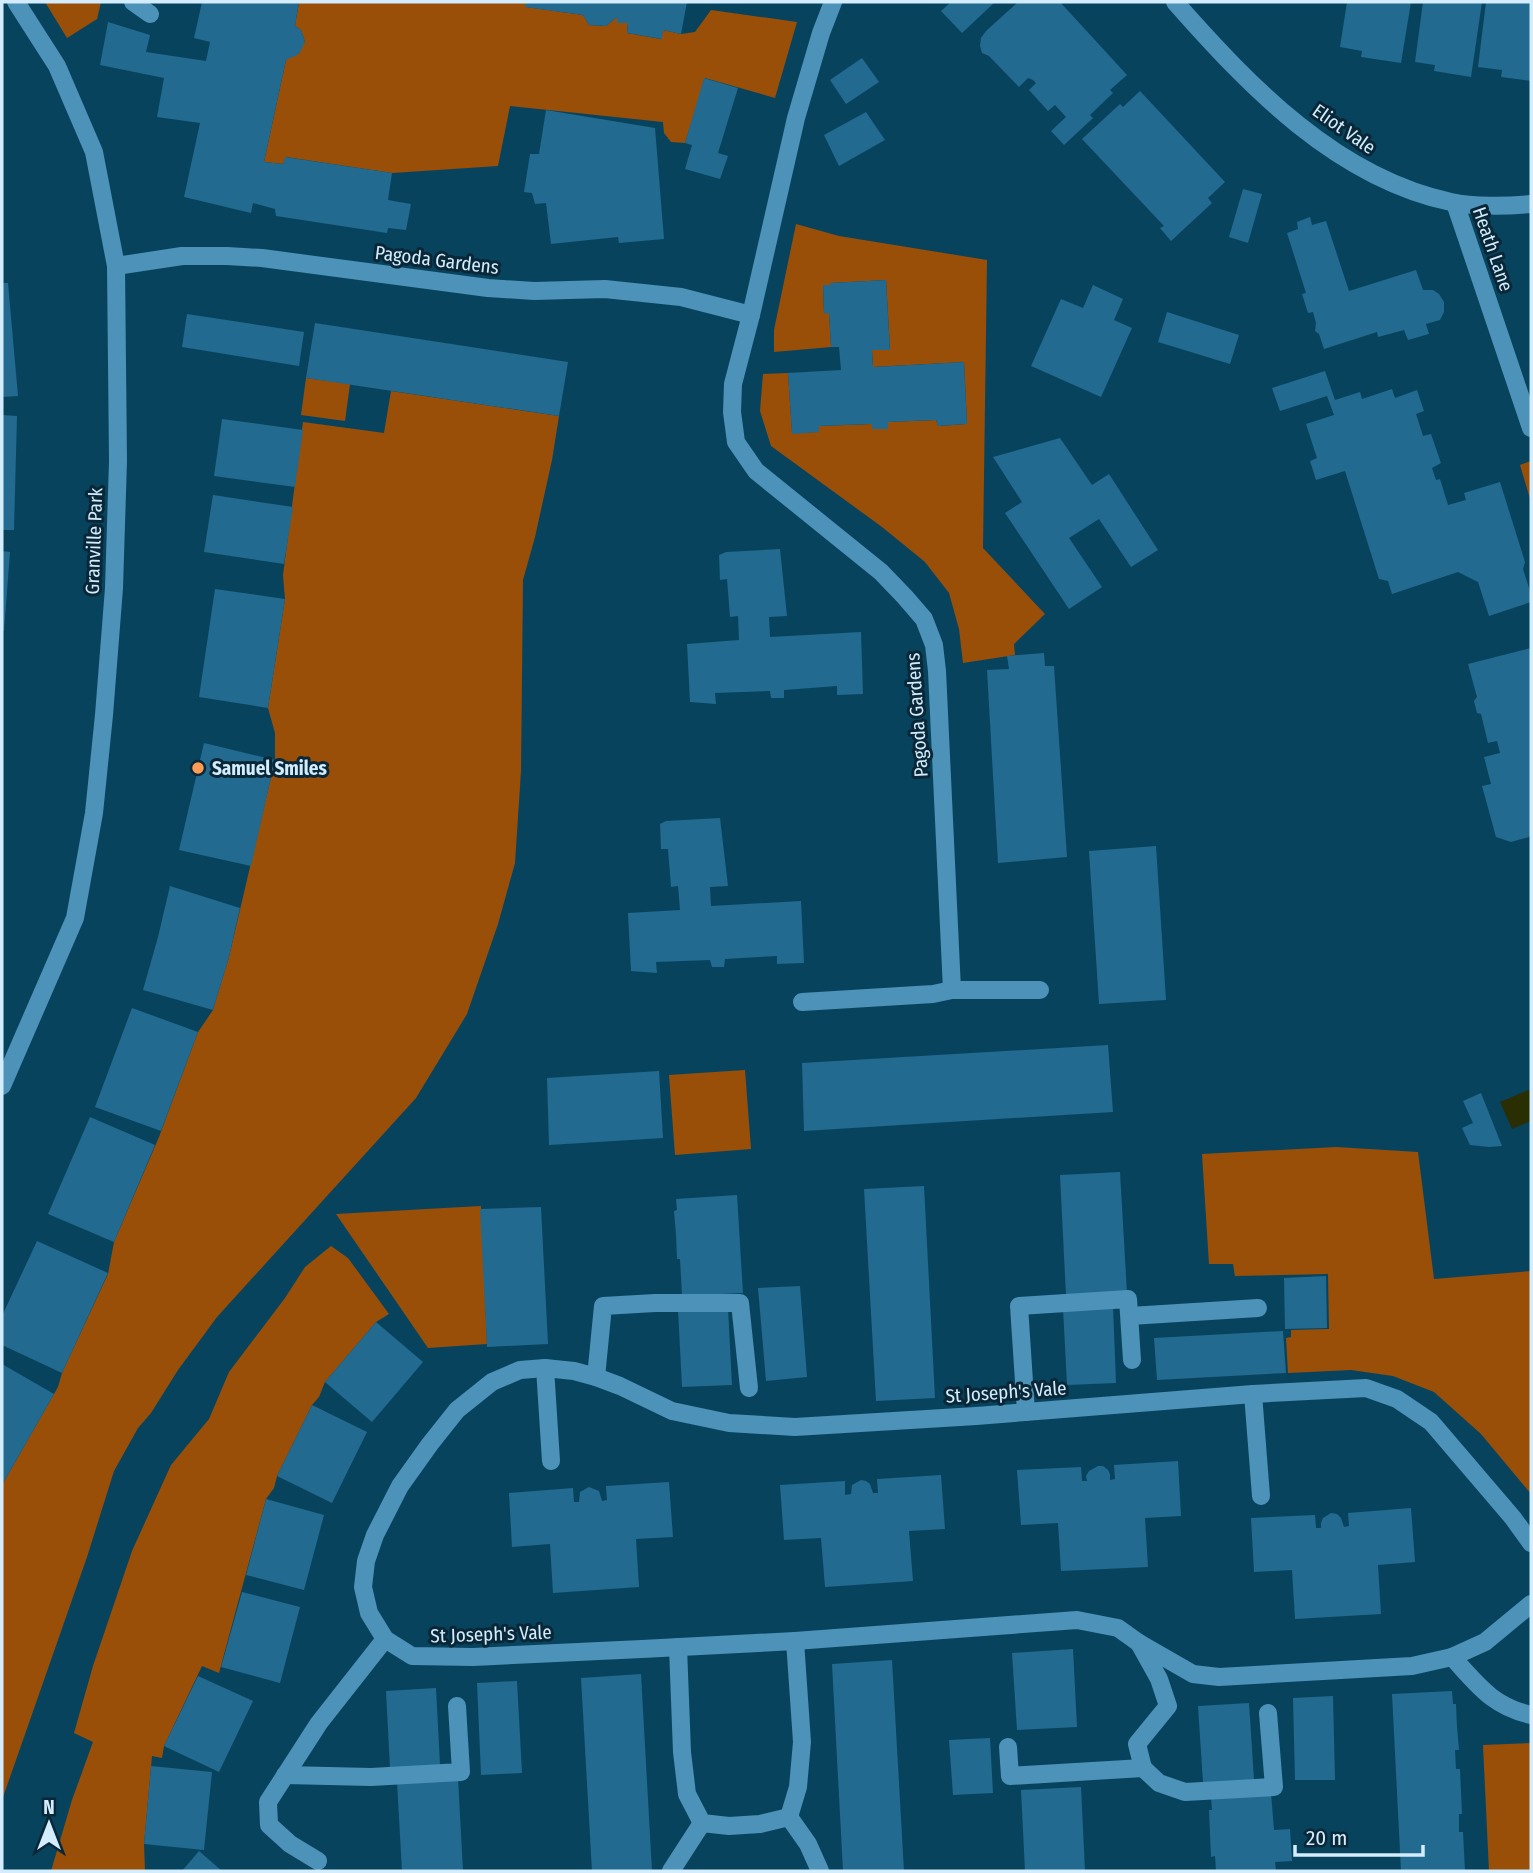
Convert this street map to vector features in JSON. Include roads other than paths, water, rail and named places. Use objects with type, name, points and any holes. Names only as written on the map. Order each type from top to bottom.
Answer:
[{"type":"street","name":"Granville Park","points":[[2,1086],[75,918],[94,813],[104,715],[114,588],[118,461],[116,265],[94,152],[57,66],[16,2]]},
{"type":"street","points":[[133,2],[150,13]]},
{"type":"street","name":"Pagoda Gardens","points":[[833,2],[796,118],[733,384],[732,412],[736,442],[756,471],[881,572],[924,619],[934,645],[952,990]]},
{"type":"street","name":"Eliot Vale","points":[[1175,2],[1261,92],[1315,138],[1352,162],[1416,193],[1455,203],[1507,206],[1531,204]]},
{"type":"street","name":"Heath Lane","points":[[1455,203],[1531,428]]},
{"type":"street","name":"Pagoda Gardens","points":[[116,265],[182,256],[262,258],[488,288],[534,291],[605,289],[681,297],[751,315]]},
{"type":"street","points":[[802,1002],[933,994],[952,990],[1040,990]]},
{"type":"street","points":[[1026,1412],[1019,1306],[1128,1299],[1132,1360]]},
{"type":"street","points":[[596,1377],[603,1306],[740,1303],[749,1388]]},
{"type":"street","points":[[1129,1316],[1258,1308]]},
{"type":"street","points":[[545,1368],[551,1461]]},
{"type":"street","name":"St Joseph's Vale","points":[[1531,1543],[1513,1518],[1430,1422],[1397,1399],[1366,1388],[795,1427],[729,1423],[673,1411],[596,1377],[545,1368],[520,1370],[492,1382],[457,1410],[400,1486],[375,1535],[366,1561],[363,1587],[369,1613],[385,1639],[412,1656],[473,1657],[795,1641],[1077,1620],[1118,1628],[1193,1674],[1219,1677],[1412,1666],[1452,1657],[1485,1642],[1531,1604]]},
{"type":"street","points":[[1253,1395],[1261,1496]]},
{"type":"street","points":[[318,1861],[290,1844],[269,1825],[268,1802],[318,1723],[385,1639]]},
{"type":"street","points":[[789,1817],[798,1787],[802,1742],[795,1641]]},
{"type":"street","points":[[1139,1643],[1159,1679],[1168,1706],[1137,1744],[1143,1768],[1159,1783],[1185,1792],[1274,1787],[1268,1713]]},
{"type":"street","points":[[678,1647],[682,1752],[687,1794],[702,1823]]},
{"type":"street","points":[[1452,1657],[1488,1696],[1515,1711],[1531,1715]]},
{"type":"street","points":[[285,1775],[370,1777],[461,1772],[457,1706]]},
{"type":"street","points":[[1008,1747],[1010,1776],[1143,1768]]},
{"type":"street","points":[[702,1823],[729,1826],[760,1824],[789,1817]]},
{"type":"street","points":[[789,1817],[808,1844],[820,1871]]},
{"type":"street","points":[[671,1871],[702,1823]]},
{"type":"place","name":"Samuel Smiles","points":[[198,768]]}]
